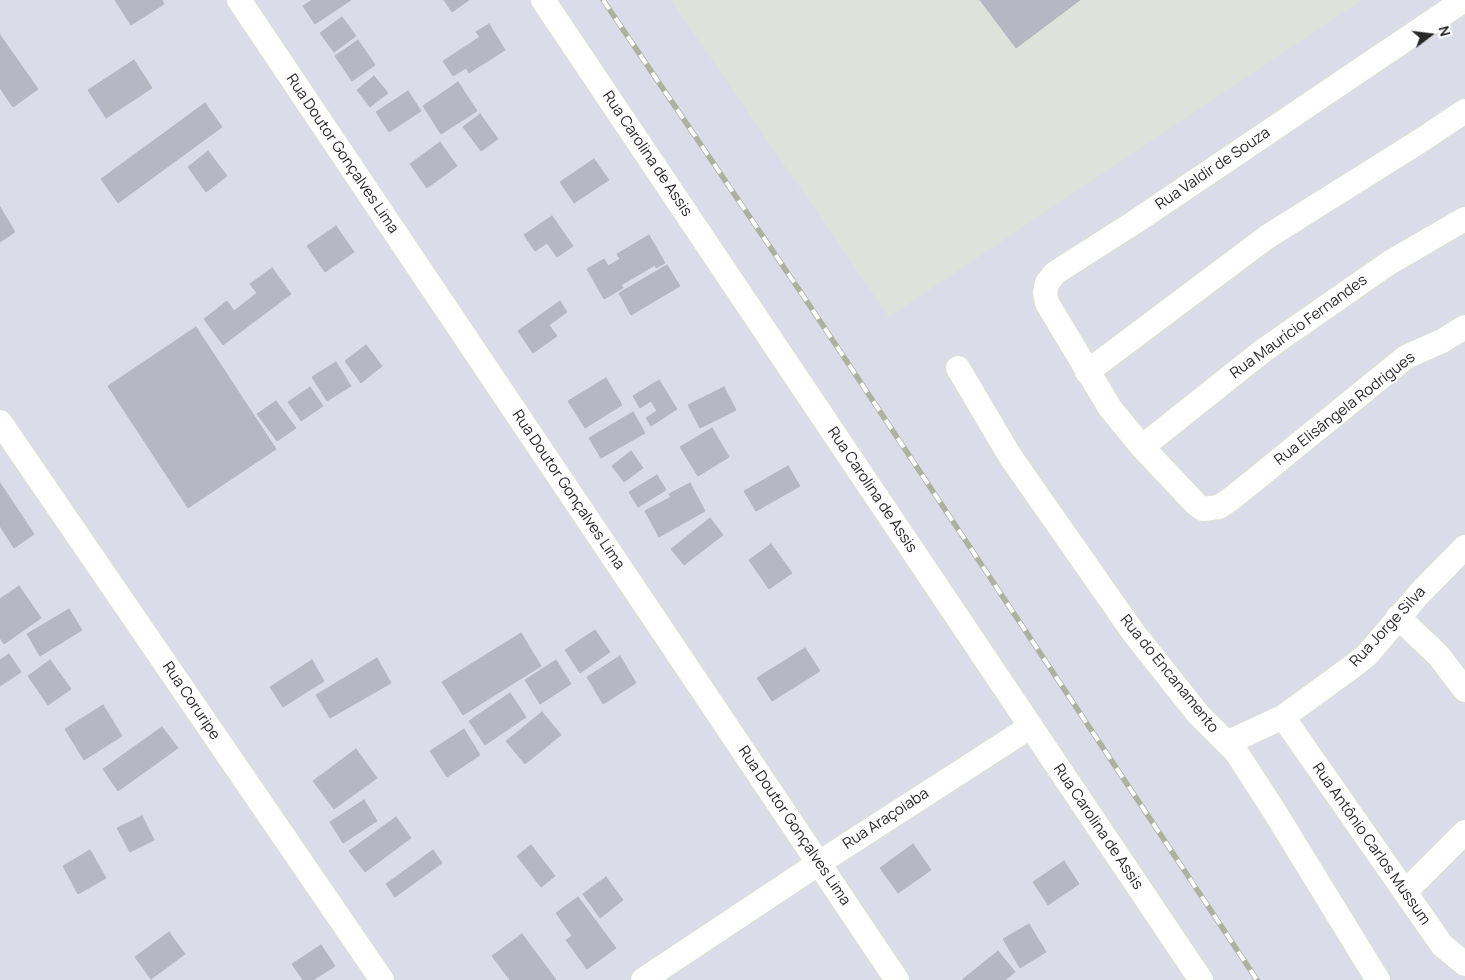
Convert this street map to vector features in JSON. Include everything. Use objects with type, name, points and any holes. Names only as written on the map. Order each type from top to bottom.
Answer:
[{"type":"street","name":"Rua Doutor Gonçalves Lima","points":[[239,0],[897,980]]},
{"type":"street","name":"Rua Carolina de Assis","points":[[544,0],[1201,980]]},
{"type":"street","name":"Rua Valdir de Souza","points":[[1231,499],[1219,507],[1211,509],[1203,508],[1196,504],[1142,447],[1110,408],[1047,303],[1045,293],[1048,283],[1055,273],[1135,222],[1464,0]]},
{"type":"street","points":[[1087,372],[1267,237],[1465,111]]},
{"type":"street","name":"Rua Maurício Fernandes","points":[[1142,447],[1264,350],[1389,263],[1465,219]]},
{"type":"street","name":"Rua Elisângela Rodrigues","points":[[1231,499],[1406,357],[1442,341],[1465,327]]},
{"type":"street","name":"Rua do Encanamento","points":[[958,368],[1010,456],[1133,632],[1198,714],[1236,752],[1378,980]]},
{"type":"street","name":"Rua Coruripe","points":[[0,422],[382,980]]},
{"type":"street","name":"Rua Jorge Silva","points":[[1227,743],[1283,717],[1320,692],[1366,655],[1439,572],[1463,553]]},
{"type":"street","points":[[1398,617],[1438,655],[1465,690]]},
{"type":"street","name":"Rua Antônio Carlos Mussum","points":[[1283,717],[1442,945],[1463,958]]},
{"type":"street","name":"Rua Araçoiaba","points":[[643,980],[818,863],[1030,727]]},
{"type":"street","points":[[1405,892],[1465,832]]},
{"type":"shaded area","points":[[671,0],[1362,0],[889,317]]},
{"type":"building","points":[[115,0],[162,0],[164,4],[131,25]]},
{"type":"building","points":[[312,0],[351,0],[315,24],[303,6]]},
{"type":"building","points":[[444,0],[469,0],[452,12]]},
{"type":"building","points":[[980,0],[1080,0],[1016,48]]},
{"type":"building","points":[[342,17],[356,36],[334,52],[320,33]]},
{"type":"building","points":[[489,24],[505,50],[469,73],[466,68],[453,76],[443,61],[480,37],[476,32]]},
{"type":"building","points":[[0,35],[38,89],[13,107],[0,88]]},
{"type":"building","points":[[358,40],[375,65],[352,81],[335,56]]},
{"type":"building","points":[[134,60],[152,88],[106,118],[88,90]]},
{"type":"building","points":[[374,76],[388,93],[370,107],[357,90]]},
{"type":"building","points":[[458,82],[477,111],[441,134],[423,106]]},
{"type":"building","points":[[408,91],[421,111],[389,132],[376,112]]},
{"type":"building","points":[[205,103],[222,127],[118,203],[101,179]]},
{"type":"building","points":[[480,114],[498,139],[481,151],[463,127]]},
{"type":"building","points":[[440,142],[457,166],[427,188],[410,164]]},
{"type":"building","points":[[208,151],[227,176],[206,192],[188,167]]},
{"type":"building","points":[[594,159],[609,180],[574,203],[560,182]]},
{"type":"building","points":[[0,207],[15,232],[0,242]]},
{"type":"building","points":[[552,216],[573,246],[557,257],[547,243],[535,251],[524,235]]},
{"type":"building","points":[[336,226],[354,252],[325,272],[307,246]]},
{"type":"building","points":[[649,235],[665,263],[656,268],[655,265],[621,285],[623,288],[604,299],[587,269],[604,259],[608,266],[620,259],[617,254]]},
{"type":"building","points":[[667,265],[680,286],[631,315],[619,293]]},
{"type":"building","points":[[272,268],[291,294],[223,345],[204,319],[227,301],[234,311],[257,293],[250,284]]},
{"type":"building","points":[[560,301],[567,312],[549,325],[557,336],[533,353],[518,331]]},
{"type":"building","points":[[196,327],[276,449],[188,508],[108,386]]},
{"type":"building","points":[[366,345],[382,366],[361,383],[345,361]]},
{"type":"building","points":[[336,362],[351,386],[327,401],[312,377]]},
{"type":"building","points":[[606,378],[622,405],[585,428],[568,401]]},
{"type":"building","points":[[659,380],[677,409],[651,426],[646,418],[657,411],[651,401],[640,408],[633,396]]},
{"type":"building","points":[[310,387],[323,406],[301,421],[288,402]]},
{"type":"building","points":[[724,387],[736,410],[700,428],[688,405]]},
{"type":"building","points":[[276,401],[296,428],[277,441],[257,414]]},
{"type":"building","points":[[633,412],[645,433],[601,458],[589,438]]},
{"type":"building","points":[[712,428],[729,457],[698,476],[680,447]]},
{"type":"building","points":[[631,451],[643,468],[624,482],[612,466]]},
{"type":"building","points":[[788,466],[800,486],[756,511],[744,491]]},
{"type":"building","points":[[657,475],[666,490],[638,507],[629,492]]},
{"type":"building","points":[[0,483],[34,534],[14,548],[0,526]]},
{"type":"building","points":[[690,483],[705,511],[659,537],[645,511],[671,497],[669,494]]},
{"type":"building","points":[[710,518],[723,535],[684,565],[671,549]]},
{"type":"building","points":[[771,544],[792,573],[769,589],[749,560]]},
{"type":"building","points":[[19,586],[41,618],[4,644],[0,638],[0,599]]},
{"type":"building","points":[[69,609],[82,630],[40,656],[27,634]]},
{"type":"building","points":[[595,630],[610,652],[580,673],[565,650]]},
{"type":"building","points":[[521,633],[541,666],[463,715],[442,682]]},
{"type":"building","points":[[805,648],[820,671],[772,701],[757,678]]},
{"type":"building","points":[[9,654],[21,672],[0,686],[0,660]]},
{"type":"building","points":[[620,656],[636,683],[603,704],[587,677]]},
{"type":"building","points":[[377,658],[391,683],[330,718],[316,695]]},
{"type":"building","points":[[50,660],[71,689],[48,705],[28,676]]},
{"type":"building","points":[[312,660],[324,681],[283,707],[270,687]]},
{"type":"building","points":[[556,660],[571,684],[540,704],[525,680]]},
{"type":"building","points":[[510,693],[526,717],[485,745],[469,721]]},
{"type":"building","points":[[103,705],[122,736],[84,760],[65,729]]},
{"type":"building","points":[[542,712],[561,735],[525,764],[506,741]]},
{"type":"building","points":[[162,727],[178,748],[118,791],[103,769]]},
{"type":"building","points":[[464,729],[480,755],[447,777],[430,751]]},
{"type":"building","points":[[356,749],[377,778],[334,809],[313,781]]},
{"type":"building","points":[[364,800],[377,821],[343,843],[330,822]]},
{"type":"building","points":[[142,816],[154,840],[130,852],[117,828]]},
{"type":"building","points":[[396,817],[411,838],[365,872],[349,851]]},
{"type":"building","points":[[913,844],[931,870],[898,893],[880,868]]},
{"type":"building","points":[[531,845],[555,876],[541,887],[517,856]]},
{"type":"building","points":[[90,850],[106,878],[78,894],[63,866]]},
{"type":"building","points":[[433,850],[442,863],[395,897],[386,884]]},
{"type":"building","points":[[1064,861],[1079,884],[1048,905],[1033,882]]},
{"type":"building","points":[[606,877],[623,900],[600,918],[583,894]]},
{"type":"building","points":[[578,897],[616,948],[587,969],[566,940],[572,936],[556,913]]},
{"type":"building","points":[[1029,924],[1046,952],[1020,968],[1003,939]]},
{"type":"building","points":[[169,932],[185,954],[151,979],[135,957]]},
{"type":"building","points":[[522,934],[556,980],[510,980],[492,956]]},
{"type":"building","points":[[321,945],[335,966],[313,980],[303,980],[292,964]]},
{"type":"building","points":[[998,951],[1015,972],[1005,980],[962,980]]},
{"type":"railway","points":[[603,0],[810,306],[1257,980]]}]
